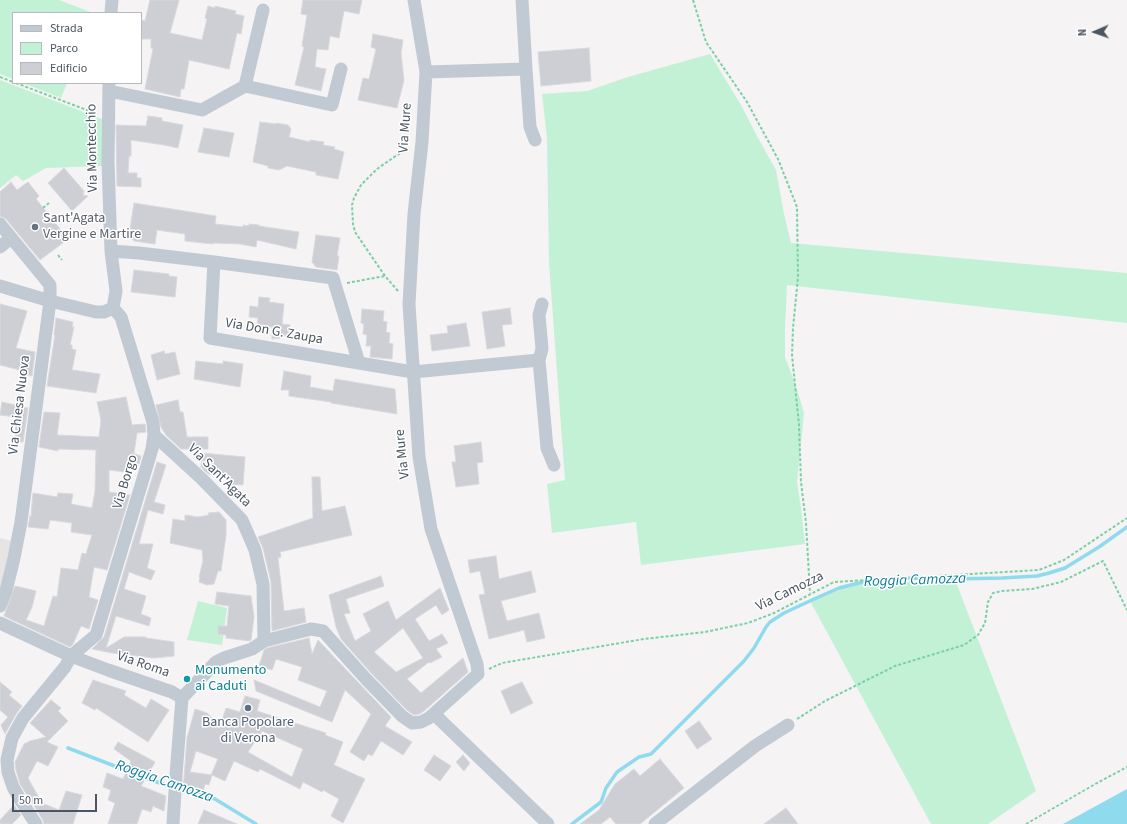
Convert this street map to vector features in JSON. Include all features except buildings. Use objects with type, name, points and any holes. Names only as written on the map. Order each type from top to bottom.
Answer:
[{"type":"street","points":[[111,12],[112,0]]},
{"type":"street","name":"Via Mure","points":[[414,0],[426,72],[422,142],[414,214],[409,304],[418,457],[431,529],[477,664],[478,674]]},
{"type":"street","points":[[522,0],[530,127],[535,140]]},
{"type":"street","points":[[245,86],[263,10]]},
{"type":"street","points":[[109,87],[202,110],[245,86],[332,105],[341,69]]},
{"type":"street","points":[[426,72],[526,69]]},
{"type":"street","name":"Via Montecchio","points":[[109,87],[108,118],[111,251],[116,291],[113,308]]},
{"type":"street","name":"Via Chiesa Nuova","points":[[0,224],[50,285],[50,301],[21,522],[6,591],[0,606]]},
{"type":"street","points":[[0,247],[11,238]]},
{"type":"street","points":[[111,251],[214,262],[333,278],[359,363]]},
{"type":"street","name":"Via Don G. Zaupa","points":[[214,262],[210,338],[412,372],[539,360]]},
{"type":"street","points":[[0,286],[50,301],[96,312],[104,312],[113,308]]},
{"type":"street","points":[[542,304],[539,315],[542,349],[539,360],[547,448],[554,465]]},
{"type":"street","name":"Via Borgo","points":[[36,824],[13,787],[8,772],[7,760],[12,738],[17,726],[65,667],[71,656],[96,635],[152,449],[154,435],[153,422],[121,318],[113,308]]},
{"type":"street","name":"Via Sant'Agata","points":[[154,435],[201,478],[242,520],[254,550],[263,584],[264,641]]},
{"type":"street","name":"Via Roma","points":[[0,623],[71,656],[172,692],[182,698]]},
{"type":"street","points":[[173,824],[182,698],[216,662],[224,658],[252,649],[264,641],[311,629],[323,631],[366,679],[402,716],[412,723],[421,722],[434,714],[478,674]]},
{"type":"street","points":[[434,714],[548,824]]},
{"type":"street","points":[[655,824],[755,746],[788,725]]},
{"type":"path","points":[[693,0],[706,42],[747,102],[778,159],[797,207],[798,277],[792,356],[799,426],[801,482],[806,523],[810,594]]},
{"type":"path","points":[[0,77],[12,82]]},
{"type":"path","points":[[19,84],[108,118]]},
{"type":"path","points":[[409,304],[385,276],[355,232],[352,205],[361,185],[377,169],[397,155],[422,142]]},
{"type":"path","points":[[43,208],[49,203]]},
{"type":"path","points":[[58,255],[62,260]]},
{"type":"path","points":[[336,285],[385,276]]},
{"type":"path","name":"Via Camozza","points":[[478,674],[502,663],[644,639],[705,632],[748,623],[774,613],[834,582],[1039,570],[1064,560],[1127,518]]},
{"type":"path","points":[[788,725],[825,702],[895,666],[964,645],[978,635],[985,623],[988,602],[993,593],[1032,589],[1061,582],[1103,561],[1127,610]]},
{"type":"path","points":[[1026,824],[1127,767]]},
{"type":"shaded area","points":[[0,538],[12,541],[0,596]]},
{"type":"green space","points":[[0,0],[59,0],[90,12],[12,12],[12,79],[0,74]]},
{"type":"green space","points":[[710,54],[741,105],[776,170],[791,243],[1127,273],[1127,323],[787,285],[785,357],[804,413],[797,482],[805,544],[641,565],[636,522],[552,533],[547,484],[565,480],[549,263],[547,138],[542,94],[587,91],[628,77]]},
{"type":"green space","points":[[0,80],[102,119],[102,166],[46,168],[23,181],[16,175],[0,188]]},
{"type":"green space","points":[[26,84],[67,84],[61,98]]},
{"type":"green space","points":[[875,582],[956,582],[1036,791],[988,824],[931,824],[809,599],[832,590]]},
{"type":"green space","points":[[198,601],[227,608],[222,645],[187,640]]},
{"type":"water","points":[[1127,789],[1127,824],[1063,824]]},
{"type":"waterway","name":"Roggia Camozza","points":[[572,824],[601,802],[606,788],[617,772],[639,757],[651,754],[744,661],[770,622],[784,613],[839,588],[867,581],[898,578],[1002,578],[1037,576],[1049,573],[1065,568],[1099,547],[1127,527]]},
{"type":"waterway","name":"Roggia Camozza","points":[[68,748],[130,772]]},
{"type":"waterway","name":"Roggia Camozza","points":[[142,777],[172,787]]},
{"type":"waterway","name":"Roggia Camozza","points":[[199,794],[215,799],[256,824]]},
{"type":"place","name":"Sant'Agata Vergine e Martire","points":[[35,227]]},
{"type":"place","name":"Monumento ai Caduti","points":[[187,679]]},
{"type":"place","name":"Banca Popolare di Verona","points":[[248,708]]}]
